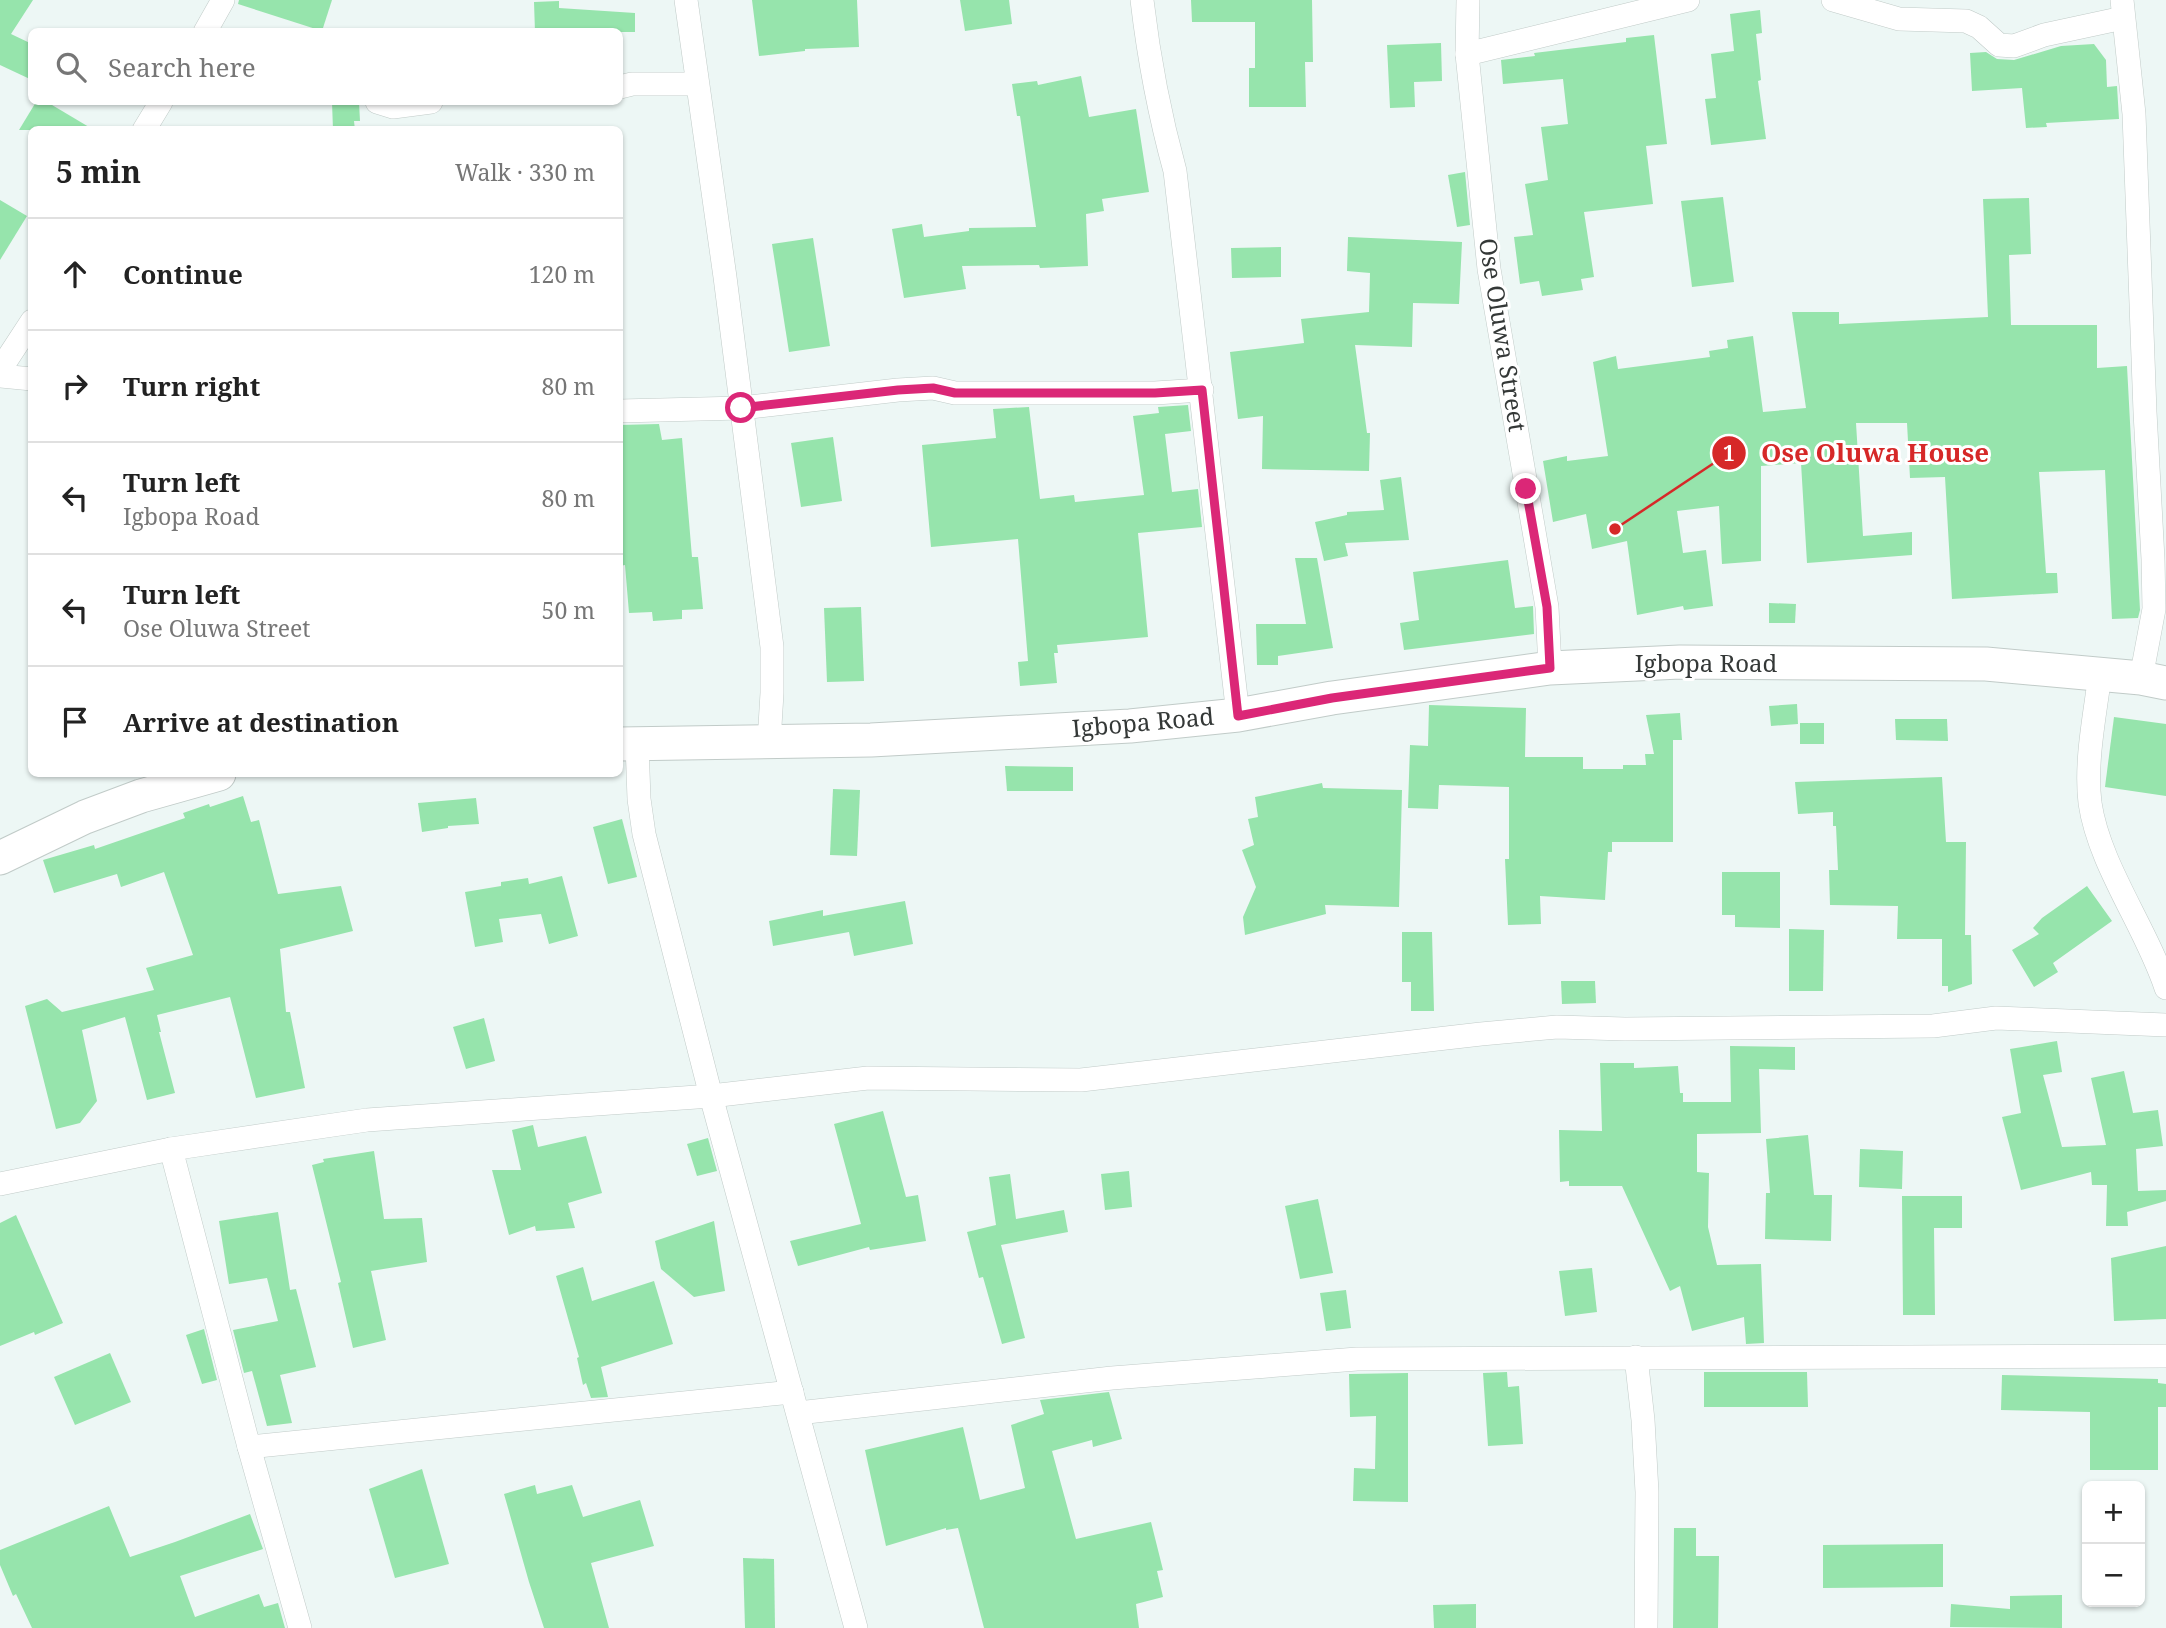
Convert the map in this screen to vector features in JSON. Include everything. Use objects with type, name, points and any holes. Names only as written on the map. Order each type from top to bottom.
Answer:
[{"type":"street","points":[[207,28],[223,0]]},
{"type":"street","points":[[686,0],[725,277],[772,647],[769,742]]},
{"type":"street","points":[[1142,0],[1149,61],[1175,171],[1238,716]]},
{"type":"street","name":"Ose Oluwa Street","points":[[1468,0],[1467,54],[1489,269],[1547,607],[1550,668]]},
{"type":"street","points":[[1467,54],[1688,0]]},
{"type":"street","points":[[1833,0],[1899,19],[1966,21],[1979,27],[1999,45],[2014,46],[2123,9],[2134,114],[2153,559],[2153,680]]},
{"type":"street","points":[[623,86],[697,84]]},
{"type":"street","points":[[146,126],[159,105]]},
{"type":"street","points":[[387,105],[409,105]]},
{"type":"street","points":[[0,370],[28,327]]},
{"type":"street","points":[[0,376],[28,379]]},
{"type":"street","points":[[623,411],[741,408],[933,388],[955,393],[1155,393],[1202,390]]},
{"type":"street","name":"Igbopa Road","points":[[628,744],[871,740],[1130,726],[1238,716],[1382,691],[1550,668],[1680,662],[1986,663],[2153,680]]},
{"type":"street","points":[[2100,674],[2090,768],[2090,804],[2104,851],[2158,964],[2166,988]]},
{"type":"street","points":[[628,744],[644,834],[711,1096],[856,1628]]},
{"type":"street","points":[[0,859],[85,817],[141,796],[208,777]]},
{"type":"street","points":[[0,1184],[171,1149],[367,1120],[711,1096],[868,1078],[1081,1080],[1557,1027],[1625,1029],[1933,1026],[1996,1018],[2166,1025]]},
{"type":"street","points":[[171,1149],[249,1447],[300,1628]]},
{"type":"street","points":[[249,1447],[1357,1359],[2166,1356]]},
{"type":"street","points":[[1636,1357],[1647,1492],[1646,1628]]},
{"type":"building","points":[[0,0],[33,0],[11,34],[28,42],[28,78],[0,65]]},
{"type":"building","points":[[239,0],[332,0],[323,28],[313,28],[238,4]]},
{"type":"building","points":[[752,0],[857,0],[859,47],[805,49],[759,56]]},
{"type":"building","points":[[960,0],[1009,0],[1012,24],[965,31]]},
{"type":"building","points":[[1191,0],[1312,0],[1313,62],[1305,62],[1306,107],[1249,107],[1249,68],[1255,68],[1255,22],[1192,22]]},
{"type":"building","points":[[559,1],[559,8],[635,13],[635,32],[623,32],[623,28],[535,28],[534,2]]},
{"type":"building","points":[[1760,10],[1762,33],[1756,34],[1761,80],[1758,81],[1766,139],[1711,145],[1705,99],[1716,98],[1711,54],[1734,51],[1730,14]]},
{"type":"building","points":[[1654,35],[1667,144],[1646,146],[1653,204],[1584,212],[1594,277],[1581,279],[1583,290],[1542,296],[1539,281],[1520,284],[1514,237],[1533,235],[1525,184],[1548,180],[1541,127],[1568,124],[1563,79],[1503,84],[1501,60],[1535,56],[1534,53],[1626,42],[1626,38]]},
{"type":"building","points":[[1441,43],[1442,81],[1414,82],[1415,107],[1390,108],[1387,45]]},
{"type":"building","points":[[2094,44],[2106,60],[2107,87],[2117,86],[2119,119],[2046,123],[2047,127],[2026,128],[2022,88],[1972,91],[1970,53],[1986,52],[1997,59],[2014,60],[2061,46]]},
{"type":"building","points":[[1081,76],[1089,117],[1136,109],[1149,192],[1102,199],[1104,211],[1086,214],[1088,266],[962,266],[966,289],[904,298],[892,229],[922,224],[924,237],[969,231],[969,228],[1036,227],[1020,116],[1017,116],[1012,84],[1037,81],[1038,85]]},
{"type":"building","points":[[34,105],[52,105],[87,126],[28,126],[28,130],[19,130]]},
{"type":"building","points":[[332,105],[359,105],[360,121],[354,121],[355,126],[333,126]]},
{"type":"building","points":[[1465,172],[1470,225],[1457,227],[1448,175]]},
{"type":"building","points":[[1723,197],[1734,282],[1692,287],[1681,201]]},
{"type":"building","points":[[2029,198],[2031,254],[2009,255],[2011,325],[2097,325],[2097,368],[2127,366],[2140,610],[2138,618],[2112,619],[2105,470],[2039,472],[2046,573],[2057,573],[2058,593],[1952,599],[1945,477],[1910,478],[1907,423],[1856,423],[1863,536],[1912,532],[1912,555],[1807,563],[1801,463],[1761,466],[1761,561],[1722,564],[1719,506],[1677,511],[1683,553],[1706,550],[1713,606],[1684,610],[1683,606],[1637,615],[1627,541],[1592,549],[1586,514],[1553,522],[1543,461],[1567,456],[1567,461],[1608,456],[1593,362],[1616,356],[1618,369],[1710,357],[1709,351],[1728,348],[1727,340],[1753,336],[1763,412],[1806,408],[1792,312],[1839,312],[1839,324],[1988,317],[1983,199]]},
{"type":"building","points":[[0,200],[27,216],[0,260]]},
{"type":"building","points":[[1348,237],[1462,242],[1459,304],[1413,303],[1412,347],[1355,345],[1367,433],[1370,433],[1369,471],[1262,469],[1263,416],[1238,419],[1230,352],[1304,343],[1301,319],[1369,312],[1370,273],[1347,271]]},
{"type":"building","points":[[813,238],[830,346],[789,352],[772,244]]},
{"type":"building","points":[[1281,247],[1281,277],[1232,278],[1231,248]]},
{"type":"building","points":[[1188,405],[1191,431],[1165,434],[1172,492],[1198,489],[1202,527],[1138,533],[1148,637],[1057,645],[1058,653],[1054,653],[1057,683],[1020,686],[1018,662],[1028,661],[1018,539],[931,547],[922,445],[996,438],[993,409],[1029,407],[1040,499],[1074,495],[1075,502],[1144,495],[1133,416],[1159,413],[1158,407]]},
{"type":"building","points":[[659,424],[662,440],[682,438],[692,557],[698,557],[703,609],[682,610],[682,619],[653,621],[652,612],[629,613],[623,565],[623,425]]},
{"type":"building","points":[[833,437],[842,501],[801,507],[791,443]]},
{"type":"building","points":[[1401,477],[1409,540],[1345,543],[1348,556],[1324,561],[1315,522],[1347,515],[1347,512],[1384,510],[1380,480]]},
{"type":"building","points":[[1295,558],[1317,558],[1333,648],[1278,656],[1278,665],[1257,665],[1256,624],[1306,624]]},
{"type":"building","points":[[1508,560],[1515,608],[1533,606],[1534,634],[1404,650],[1400,623],[1419,620],[1413,572]]},
{"type":"building","points":[[1769,603],[1796,604],[1795,623],[1769,623]]},
{"type":"building","points":[[861,607],[864,681],[827,682],[824,608]]},
{"type":"building","points":[[1797,704],[1798,724],[1771,726],[1769,706]]},
{"type":"building","points":[[1429,705],[1526,708],[1525,757],[1583,757],[1583,769],[1623,769],[1623,765],[1646,765],[1645,754],[1654,754],[1646,715],[1680,713],[1682,740],[1673,740],[1673,842],[1612,842],[1612,852],[1608,852],[1605,900],[1540,896],[1541,924],[1508,925],[1505,859],[1509,859],[1509,787],[1439,785],[1438,809],[1408,808],[1410,745],[1428,746]]},
{"type":"building","points":[[2114,717],[2166,724],[2166,796],[2105,787]]},
{"type":"building","points":[[1895,719],[1947,719],[1948,741],[1896,740]]},
{"type":"building","points":[[1800,723],[1824,723],[1824,744],[1800,744]]},
{"type":"building","points":[[1005,766],[1073,767],[1073,791],[1007,791]]},
{"type":"building","points":[[1942,777],[1946,842],[1966,842],[1965,935],[1971,935],[1972,984],[1948,992],[1948,986],[1942,986],[1942,939],[1897,939],[1898,906],[1830,905],[1829,870],[1838,870],[1833,812],[1798,814],[1795,782]]},
{"type":"building","points":[[1322,783],[1323,788],[1402,790],[1399,907],[1325,905],[1326,914],[1245,935],[1243,917],[1256,887],[1242,850],[1254,845],[1248,819],[1258,817],[1255,797]]},
{"type":"building","points":[[833,789],[860,790],[857,856],[830,855]]},
{"type":"building","points":[[243,796],[251,822],[259,820],[278,894],[341,886],[353,931],[280,949],[286,1012],[290,1012],[305,1088],[256,1098],[230,997],[157,1015],[175,1093],[147,1100],[125,1017],[82,1030],[97,1101],[80,1123],[56,1129],[25,1006],[47,999],[62,1012],[154,990],[146,968],[193,955],[164,872],[121,887],[117,874],[54,893],[43,860],[94,845],[95,849],[185,818],[183,813]]},
{"type":"building","points":[[476,798],[479,824],[448,826],[422,832],[418,803]]},
{"type":"building","points":[[622,819],[637,877],[608,884],[593,827]]},
{"type":"building","points":[[1722,872],[1780,872],[1780,928],[1735,927],[1735,915],[1722,915]]},
{"type":"building","points":[[562,876],[578,936],[549,944],[541,914],[499,919],[503,942],[475,947],[465,892],[501,886],[501,882],[528,878],[529,884]]},
{"type":"building","points":[[2087,886],[2112,921],[2053,963],[2058,972],[2034,987],[2012,950],[2039,934],[2033,928],[2042,918]]},
{"type":"building","points":[[905,901],[913,944],[854,956],[849,932],[773,946],[769,921],[823,910],[823,916]]},
{"type":"building","points":[[1789,929],[1824,930],[1823,991],[1789,991]]},
{"type":"building","points":[[1402,932],[1432,932],[1434,1011],[1411,1011],[1411,982],[1402,982]]},
{"type":"building","points":[[1561,981],[1595,981],[1596,1003],[1562,1004]]},
{"type":"building","points":[[484,1018],[495,1061],[466,1069],[453,1027]]},
{"type":"building","points":[[2057,1041],[2062,1072],[2043,1075],[2062,1147],[2106,1145],[2091,1078],[2124,1071],[2133,1113],[2158,1110],[2163,1146],[2136,1149],[2138,1191],[2166,1190],[2166,1201],[2127,1212],[2128,1226],[2106,1226],[2107,1185],[2092,1185],[2091,1172],[2021,1190],[2002,1117],[2021,1113],[2010,1049]]},
{"type":"building","points":[[1730,1046],[1795,1047],[1795,1070],[1759,1069],[1761,1133],[1697,1134],[1697,1172],[1709,1173],[1708,1227],[1717,1265],[1761,1264],[1764,1343],[1746,1344],[1744,1317],[1692,1331],[1680,1286],[1670,1291],[1622,1186],[1569,1186],[1569,1181],[1560,1182],[1559,1130],[1602,1131],[1600,1063],[1634,1063],[1634,1068],[1678,1066],[1683,1102],[1731,1102]]},
{"type":"building","points":[[883,1111],[906,1197],[918,1195],[926,1241],[870,1250],[869,1247],[798,1266],[790,1241],[861,1224],[834,1124]]},
{"type":"building","points":[[533,1125],[538,1147],[586,1136],[602,1193],[568,1203],[575,1228],[536,1231],[535,1226],[509,1235],[492,1170],[521,1170],[512,1130]]},
{"type":"building","points":[[1808,1135],[1814,1195],[1832,1195],[1831,1241],[1765,1239],[1766,1193],[1770,1193],[1766,1139]]},
{"type":"building","points":[[708,1138],[717,1171],[697,1176],[687,1144]]},
{"type":"building","points":[[1860,1149],[1903,1151],[1902,1189],[1859,1187]]},
{"type":"building","points":[[374,1151],[384,1219],[422,1218],[427,1262],[371,1271],[386,1340],[353,1348],[338,1283],[341,1282],[312,1165],[324,1162],[323,1159]]},
{"type":"building","points":[[1129,1171],[1132,1207],[1105,1210],[1101,1174]]},
{"type":"building","points":[[1010,1174],[1016,1219],[1064,1210],[1068,1232],[1001,1245],[1025,1338],[1002,1344],[983,1277],[979,1278],[967,1232],[996,1225],[989,1177]]},
{"type":"building","points":[[1902,1196],[1962,1196],[1962,1228],[1934,1228],[1935,1315],[1903,1315]]},
{"type":"building","points":[[1318,1199],[1333,1273],[1300,1279],[1285,1206]]},
{"type":"building","points":[[278,1212],[290,1290],[296,1289],[316,1367],[280,1375],[292,1423],[267,1426],[252,1371],[244,1373],[233,1330],[278,1321],[267,1278],[229,1284],[219,1221]]},
{"type":"building","points":[[16,1215],[63,1323],[0,1346],[0,1223]]},
{"type":"building","points":[[714,1221],[725,1291],[694,1297],[661,1269],[655,1241]]},
{"type":"building","points":[[2166,1246],[2166,1319],[2114,1321],[2111,1258]]},
{"type":"building","points":[[583,1267],[592,1301],[654,1281],[673,1344],[601,1367],[608,1397],[591,1398],[586,1383],[583,1385],[577,1358],[579,1357],[556,1276]]},
{"type":"building","points":[[1592,1268],[1597,1312],[1565,1316],[1559,1271]]},
{"type":"building","points":[[1346,1290],[1351,1328],[1326,1331],[1320,1293]]},
{"type":"building","points":[[204,1329],[217,1380],[202,1384],[186,1335]]},
{"type":"building","points":[[110,1353],[131,1402],[75,1425],[54,1377]]},
{"type":"building","points":[[1507,1372],[1508,1387],[1519,1386],[1523,1444],[1488,1446],[1483,1373]]},
{"type":"building","points":[[1704,1372],[1807,1372],[1808,1407],[1704,1407]]},
{"type":"building","points":[[1408,1373],[1408,1502],[1353,1501],[1354,1468],[1375,1469],[1376,1416],[1350,1417],[1349,1374]]},
{"type":"building","points":[[2002,1375],[2158,1379],[2158,1383],[2166,1384],[2166,1407],[2158,1407],[2158,1470],[2090,1470],[2090,1412],[2001,1410]]},
{"type":"building","points":[[1109,1392],[1122,1439],[1093,1447],[1092,1440],[1052,1451],[1076,1539],[1151,1522],[1163,1570],[1157,1571],[1163,1597],[1136,1604],[1139,1628],[984,1628],[958,1528],[946,1528],[886,1546],[865,1450],[963,1427],[980,1500],[1025,1488],[1011,1425],[1044,1414],[1040,1400]]},
{"type":"building","points":[[422,1469],[449,1564],[395,1578],[369,1489]]},
{"type":"building","points":[[535,1485],[537,1494],[572,1485],[583,1517],[640,1500],[654,1546],[591,1563],[609,1628],[544,1628],[504,1494]]},
{"type":"building","points":[[109,1506],[130,1557],[250,1514],[263,1549],[180,1576],[195,1617],[259,1594],[264,1607],[278,1603],[285,1628],[32,1628],[16,1594],[13,1596],[0,1565],[0,1550]]},
{"type":"building","points":[[1674,1528],[1696,1528],[1696,1556],[1719,1556],[1718,1628],[1673,1628]]},
{"type":"building","points":[[1943,1544],[1943,1587],[1823,1588],[1823,1545]]},
{"type":"building","points":[[743,1558],[774,1559],[775,1628],[745,1628]]},
{"type":"building","points":[[2062,1595],[2062,1628],[1950,1627],[1951,1604],[2010,1609],[2010,1596]]},
{"type":"building","points":[[1476,1604],[1476,1628],[1434,1628],[1433,1605]]},
{"type":"place","name":"Ose Oluwa House","points":[[1615,529]]},
{"type":"route","points":[[741,408],[933,388],[955,393],[1186,393],[1202,390],[1238,716],[1332,698],[1550,668],[1547,607],[1526,489]]}]
